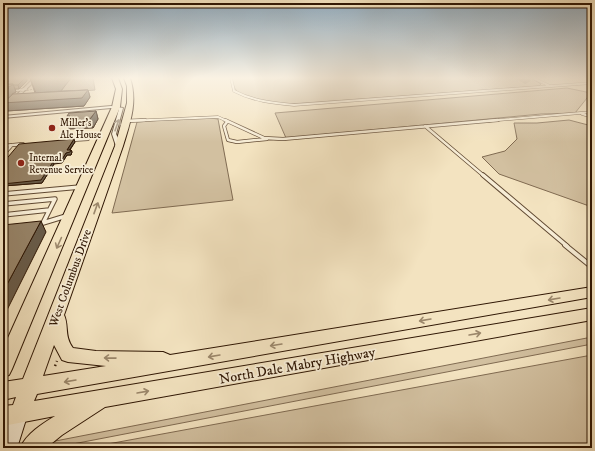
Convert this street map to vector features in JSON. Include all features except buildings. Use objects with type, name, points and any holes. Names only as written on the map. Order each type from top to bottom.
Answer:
[{"type":"main road","name":"West Columbus Drive","points":[[3,369],[71,215],[116,108],[117,99]]},
{"type":"main road","name":"West Columbus Drive","points":[[8,448],[12,415],[29,387],[119,146],[131,99]]},
{"type":"main road","name":"North Dale Mabry Highway","points":[[3,391],[592,292]]},
{"type":"main road","points":[[58,310],[57,329],[60,344],[68,355],[96,358],[191,360]]},
{"type":"main road","name":"North Dale Mabry Highway","points":[[12,415],[592,314]]},
{"type":"main road","points":[[31,448],[61,424],[104,398]]},
{"type":"street","points":[[3,110],[16,99]]},
{"type":"street","points":[[3,117],[116,108],[121,109],[114,134],[119,146]]},
{"type":"lane","points":[[251,99],[294,105],[375,99]]},
{"type":"lane","points":[[227,122],[224,126],[228,140],[237,142],[592,112]]},
{"type":"lane","points":[[581,113],[592,118]]},
{"type":"lane","points":[[126,122],[210,117],[218,118],[251,133],[269,139]]},
{"type":"lane","points":[[425,126],[592,267]]},
{"type":"lane","points":[[65,141],[88,139]]},
{"type":"lane","points":[[3,146],[27,144]]},
{"type":"lane","points":[[3,155],[12,145]]},
{"type":"lane","points":[[3,194],[83,186]]},
{"type":"lane","points":[[3,204],[55,199],[43,223]]},
{"type":"lane","points":[[3,215],[49,210]]},
{"type":"lane","points":[[37,223],[43,223],[71,215]]},
{"type":"path","points":[[51,362],[60,359]]},
{"type":"path","points":[[55,366],[56,361]]},
{"type":"shaded area","points":[[254,99],[359,99],[290,104]]},
{"type":"shaded area","points":[[438,99],[586,99],[575,113],[541,114],[286,138],[275,113]]},
{"type":"shaded area","points":[[203,117],[218,119],[233,200],[112,213],[137,122]]},
{"type":"shaded area","points":[[569,120],[592,126],[592,207],[499,174],[482,157],[505,151],[517,139],[514,123],[537,123]]},
{"type":"shaded area","points":[[592,337],[592,344],[52,448],[40,448],[45,443]]},
{"type":"shaded area","points":[[592,355],[592,448],[86,448]]},
{"type":"place","name":"Miller's Ale House","points":[[52,128]]},
{"type":"place","name":"Internal Revenue Service","points":[[21,163]]}]
